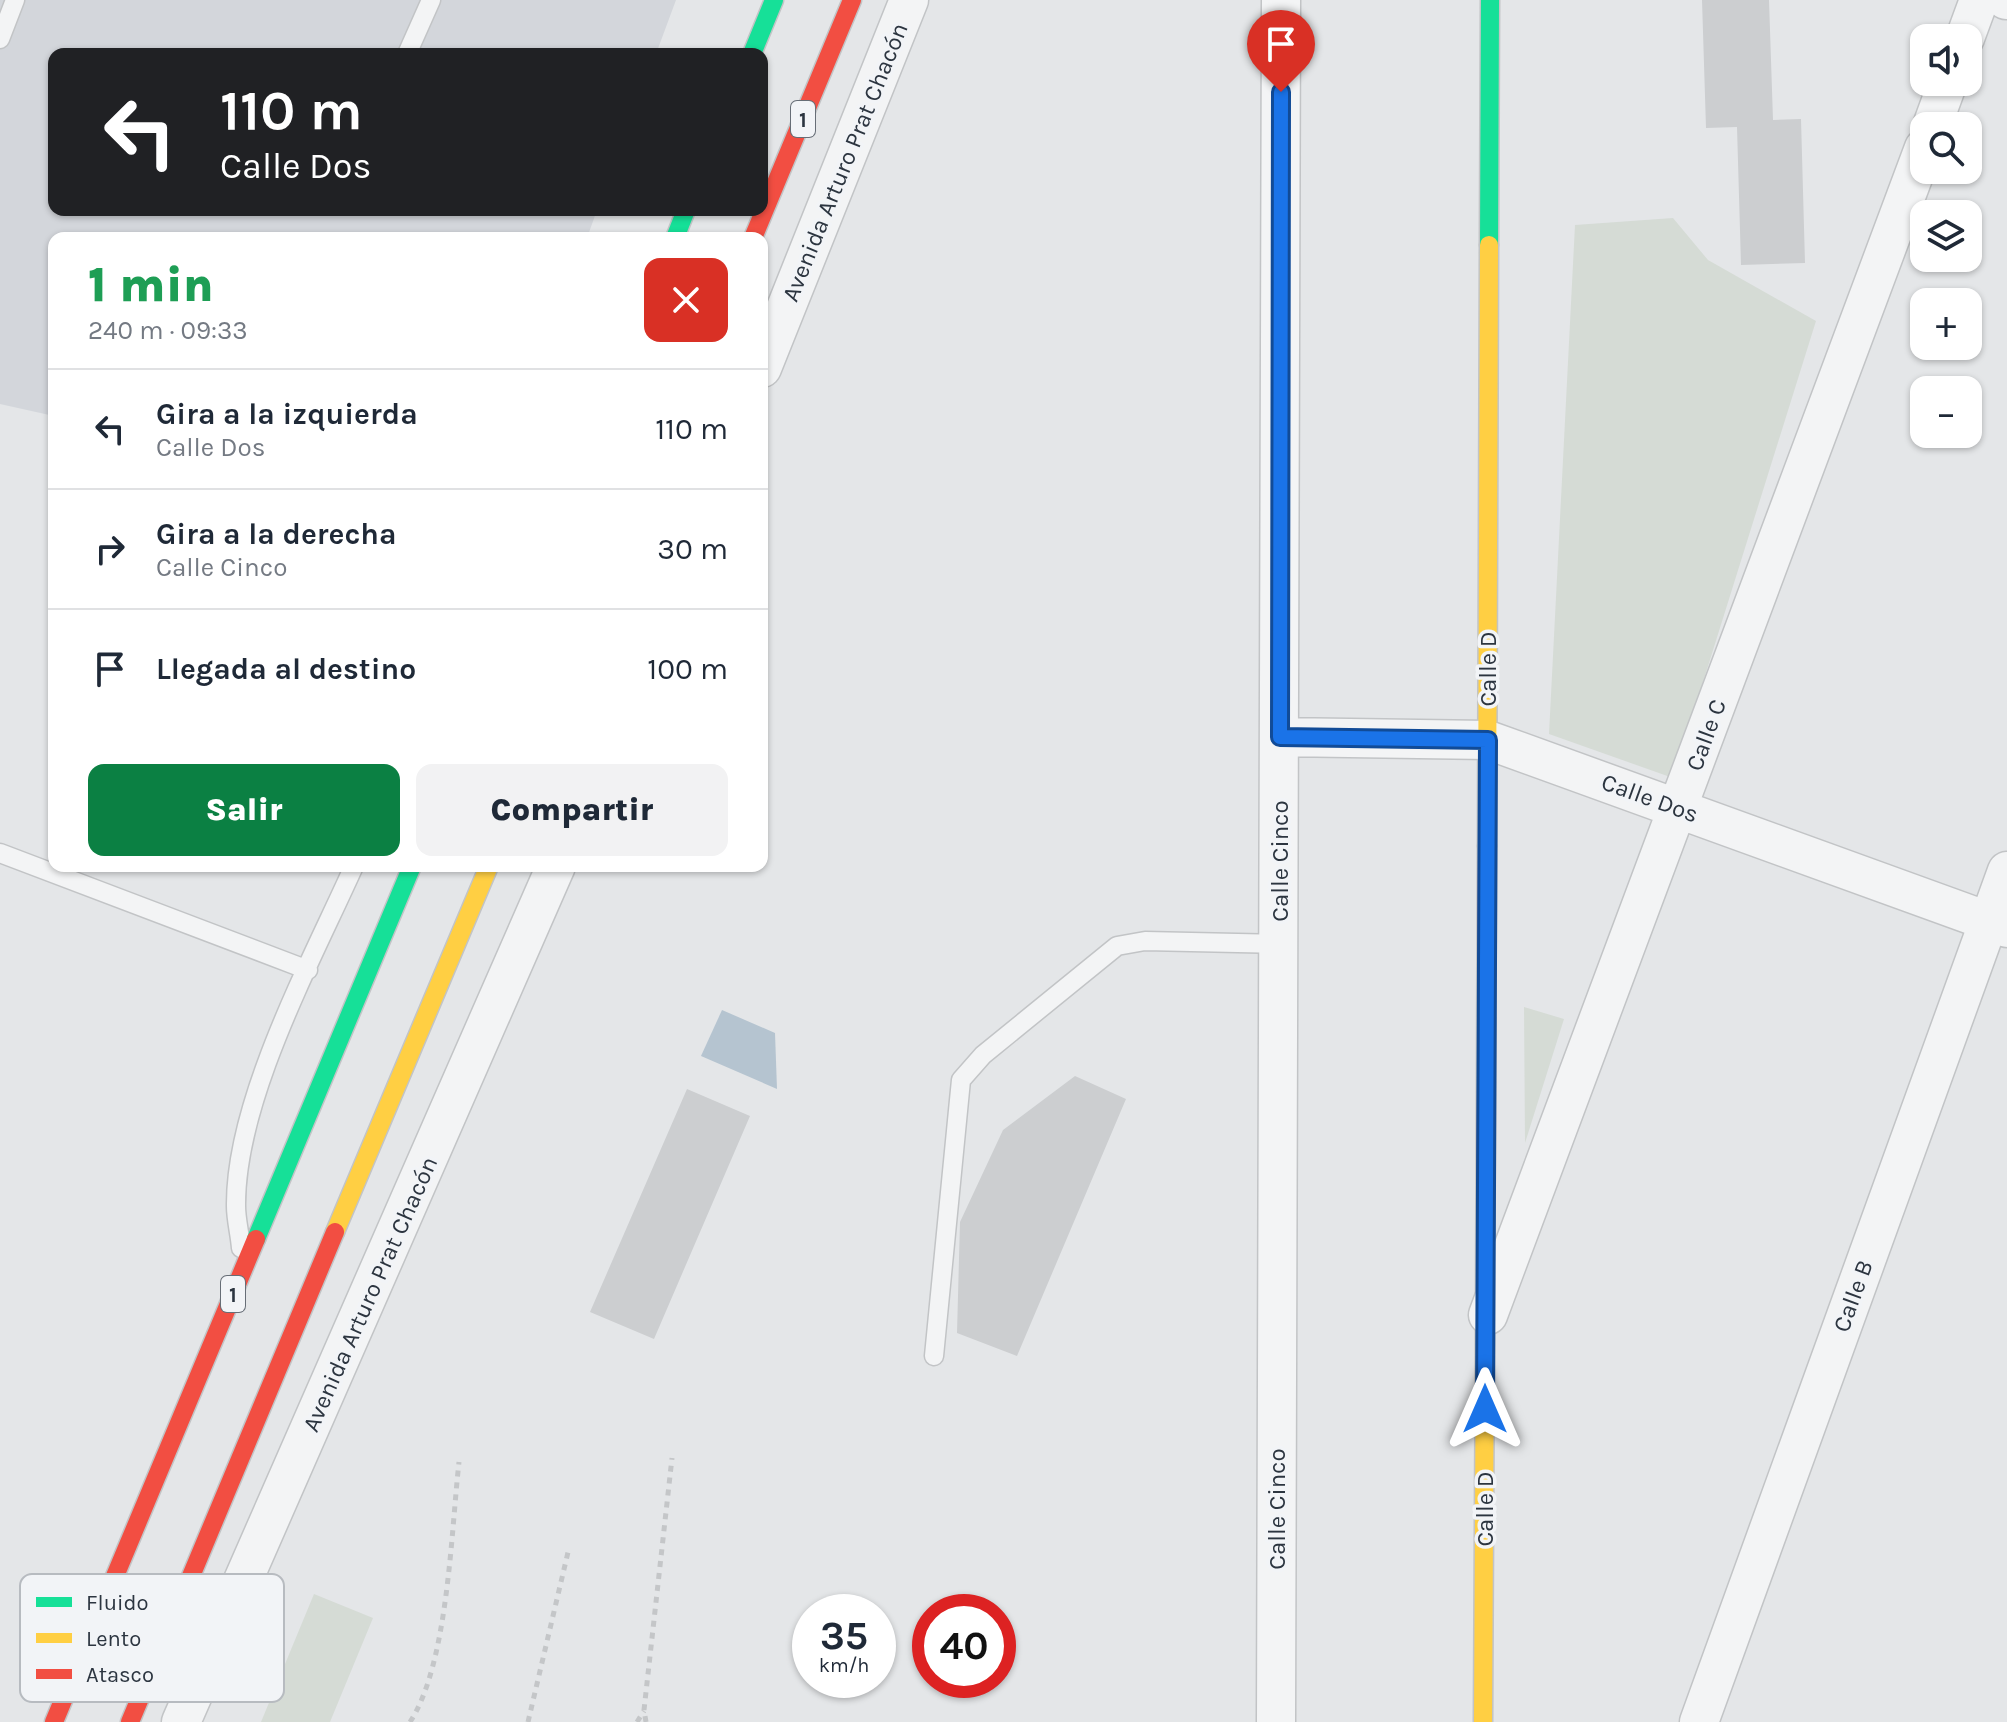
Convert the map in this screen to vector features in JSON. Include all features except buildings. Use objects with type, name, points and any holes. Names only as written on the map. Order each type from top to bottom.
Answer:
[{"type":"main road","points":[[754,48],[774,0]]},
{"type":"main road","name":"1","points":[[768,202],[852,0]]},
{"type":"main road","name":"Calle D","points":[[1483,1722],[1490,0]]},
{"type":"main road","name":"1","points":[[116,1574],[409,872]]},
{"type":"main road","points":[[192,1574],[486,872]]},
{"type":"main road","name":"1","points":[[54,1722],[62,1702]]},
{"type":"main road","points":[[130,1722],[138,1702]]},
{"type":"street","name":"Avenida Arturo Prat Chacón","points":[[768,353],[909,0]]},
{"type":"street","name":"Calle Cinco","points":[[1276,1722],[1281,0]]},
{"type":"street","points":[[1970,24],[1979,0]]},
{"type":"street","name":"Calle C","points":[[1486,1322],[1911,184]]},
{"type":"street","name":"Calle Dos","points":[[1280,737],[1488,740],[1998,924]]},
{"type":"street","name":"Calle B","points":[[1699,1722],[1998,924],[2007,871]]},
{"type":"street","name":"Avenida Arturo Prat Chacón","points":[[246,1574],[553,872]]},
{"type":"street","name":"Avenida Arturo Prat Chacón","points":[[181,1722],[190,1702]]},
{"type":"lane","points":[[0,39],[15,0]]},
{"type":"lane","points":[[410,48],[431,0]]},
{"type":"lane","points":[[0,853],[48,871]]},
{"type":"lane","points":[[50,872],[308,970]]},
{"type":"lane","points":[[244,1268],[236,1205],[244,1142],[256,1091],[351,872]]},
{"type":"lane","points":[[934,1356],[961,1080],[983,1055],[1117,946],[1145,941],[1279,944]]},
{"type":"path","points":[[646,1722],[644,1710],[672,1458]]},
{"type":"path","points":[[410,1722],[431,1667],[440,1627],[459,1462]]},
{"type":"path","points":[[528,1722],[569,1548]]},
{"type":"path","points":[[637,1722],[644,1710]]},
{"type":"shaded area","points":[[0,0],[676,0],[658,48],[48,48],[48,216],[595,216],[589,232],[48,232],[48,415],[0,404]]},
{"type":"shaded area","points":[[1673,218],[1708,260],[1816,321],[1673,778],[1549,734],[1575,225]]},
{"type":"shaded area","points":[[1524,1007],[1564,1019],[1525,1143]]},
{"type":"shaded area","points":[[314,1594],[373,1618],[330,1722],[261,1722],[269,1702],[284,1702],[284,1666]]},
{"type":"water","points":[[722,1010],[775,1033],[777,1089],[701,1056]]},
{"type":"traffic: fast","points":[[754,48],[774,0]]},
{"type":"traffic: fast","points":[[1489,245],[1490,0]]},
{"type":"traffic: fast","points":[[677,232],[684,216]]},
{"type":"traffic: fast","points":[[256,1239],[409,872]]},
{"type":"traffic: slow","points":[[1487,846],[1489,245]]},
{"type":"traffic: slow","points":[[335,1232],[486,872]]},
{"type":"traffic: slow","points":[[1483,1722],[1485,1324]]},
{"type":"traffic: jam","points":[[768,202],[852,0]]},
{"type":"traffic: jam","points":[[755,232],[762,216]]},
{"type":"traffic: jam","points":[[1485,1324],[1487,846]]},
{"type":"traffic: jam","points":[[192,1574],[335,1232]]},
{"type":"traffic: jam","points":[[116,1574],[256,1239]]},
{"type":"traffic: jam","points":[[54,1722],[62,1702]]},
{"type":"traffic: jam","points":[[130,1722],[138,1702]]},
{"type":"route","points":[[1281,92],[1280,737],[1488,740],[1485,1409]]}]
